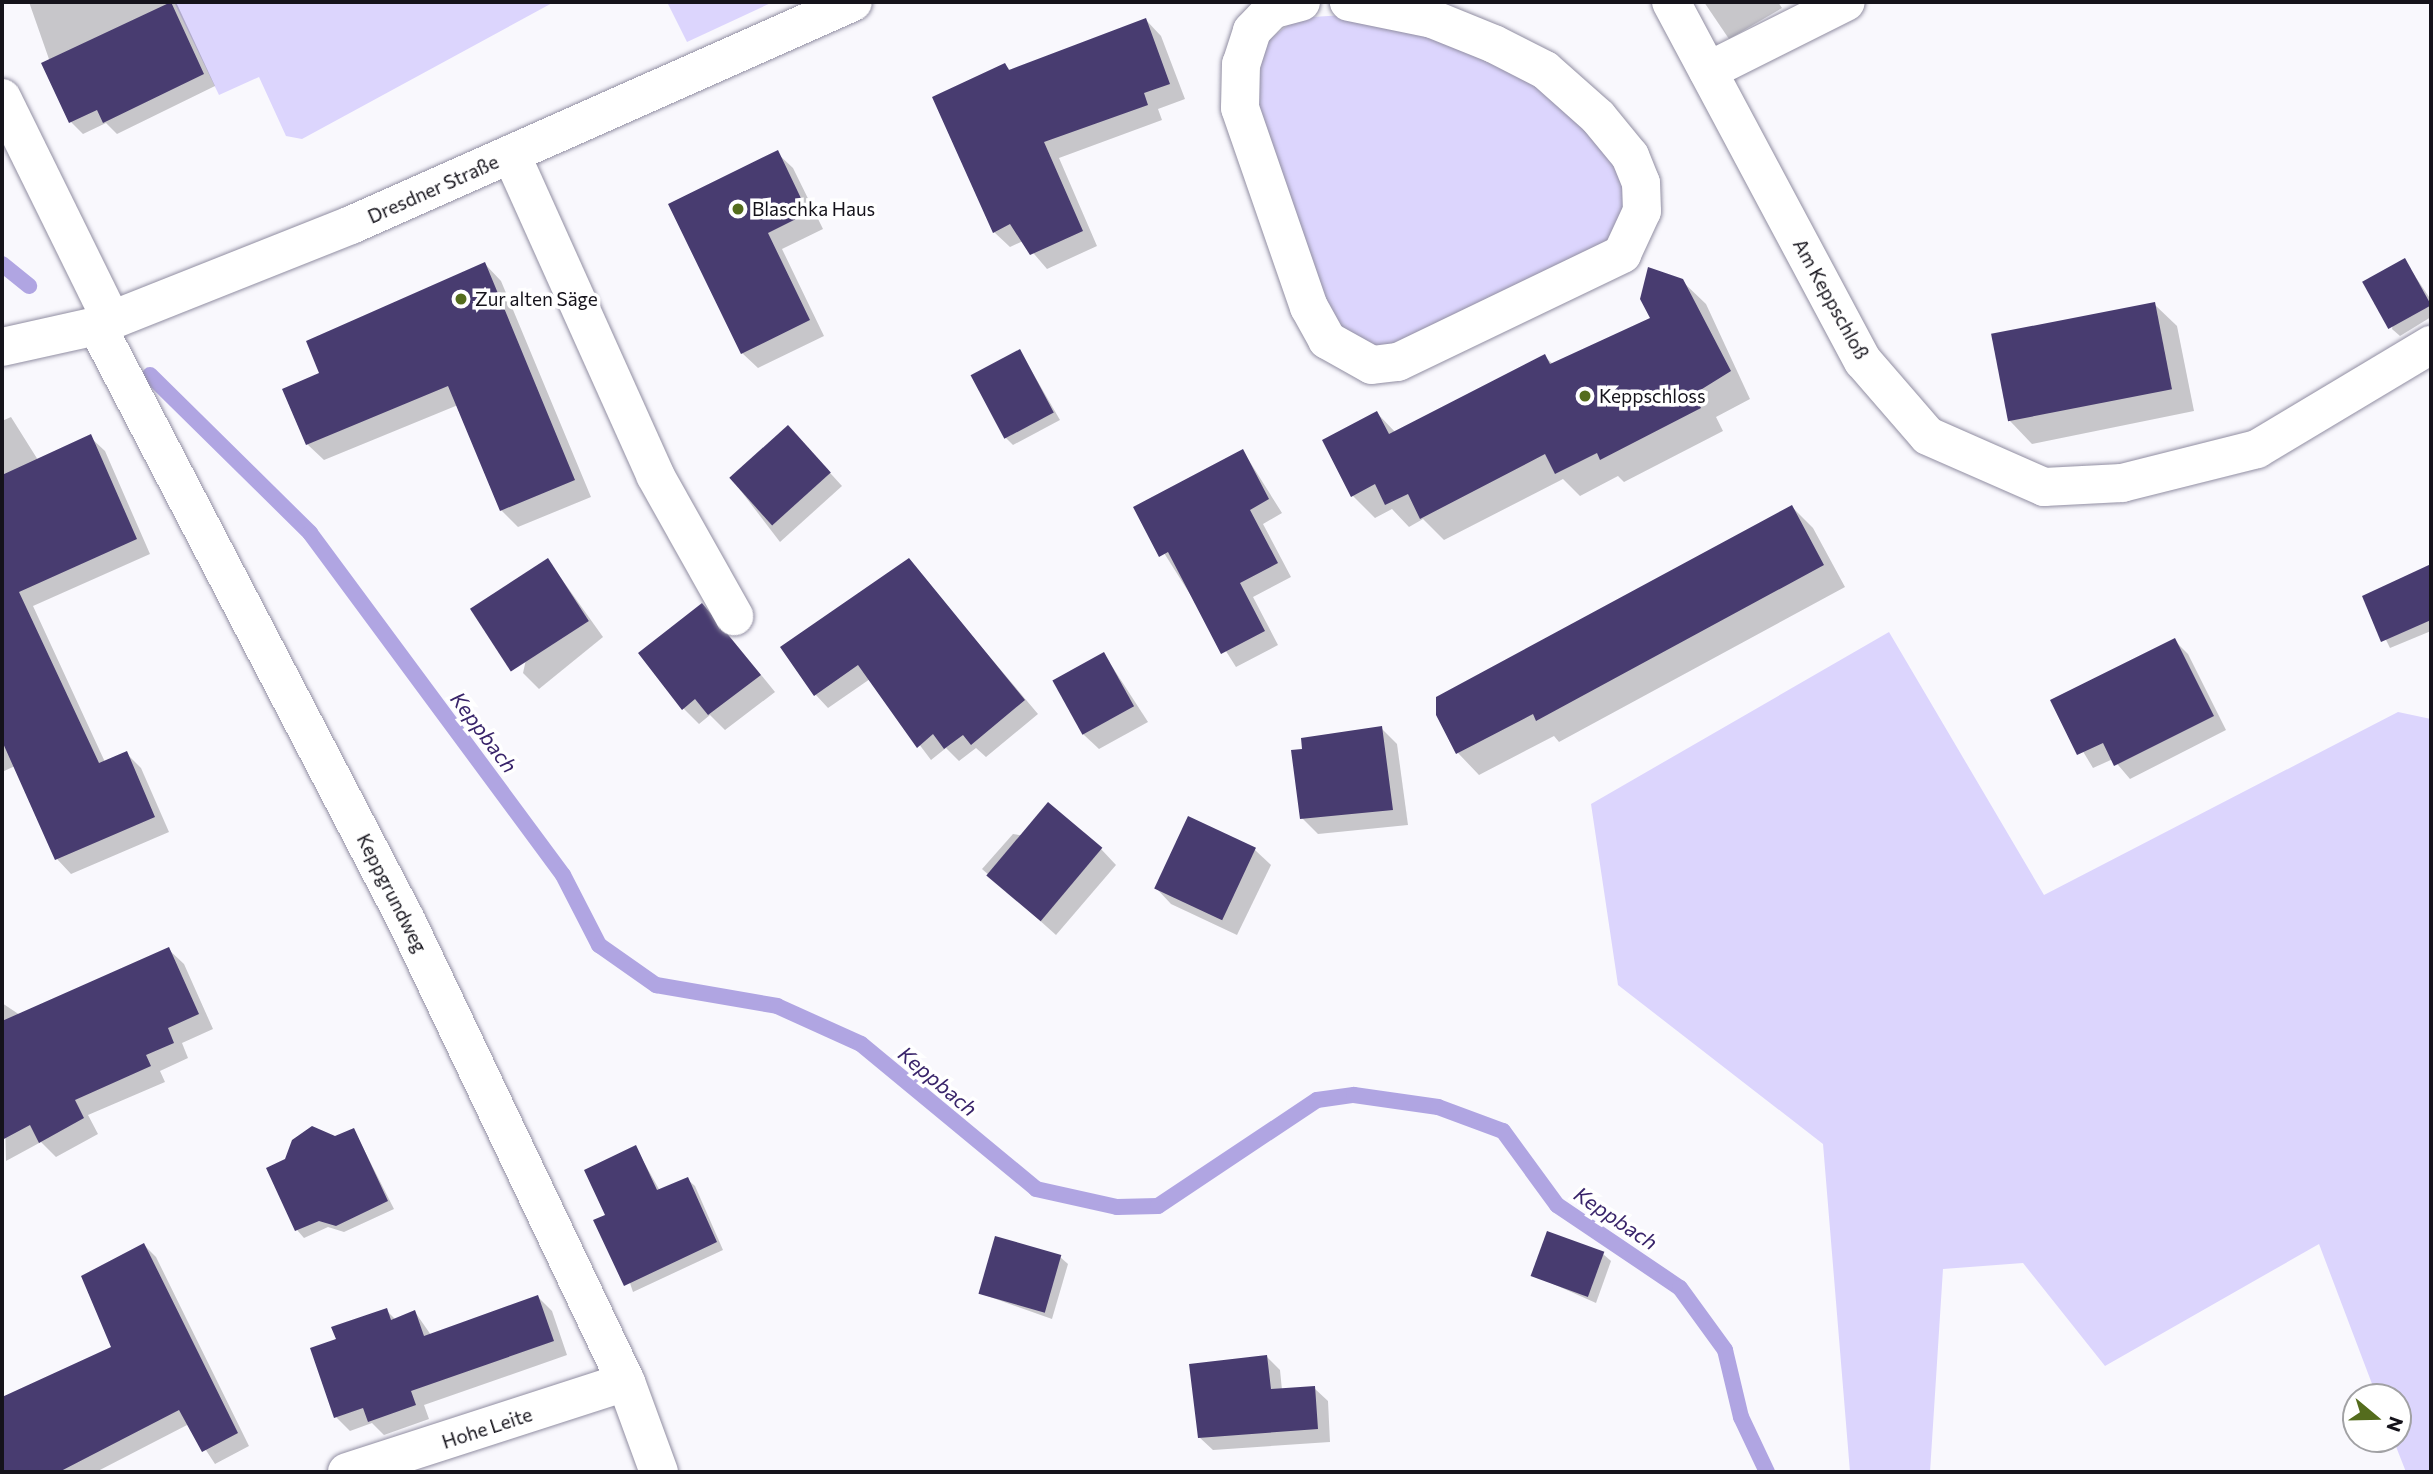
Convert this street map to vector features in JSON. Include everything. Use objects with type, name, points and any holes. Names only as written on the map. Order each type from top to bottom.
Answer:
[{"type":"street","name":"Dresdner Straße","points":[[2,347],[104,323],[511,154],[853,2]]},
{"type":"street","points":[[1301,2],[1272,10],[1252,31],[1241,64],[1240,108],[1309,307],[1327,340],[1372,365],[1398,362],[1622,254],[1642,211],[1641,183],[1630,156],[1598,117],[1545,70],[1494,44],[1432,19],[1349,2]]},
{"type":"street","name":"Am Keppschloß","points":[[1671,2],[1863,361],[1928,436],[2044,487],[2122,483],[2257,449],[2431,345]]},
{"type":"street","points":[[1708,71],[1846,2]]},
{"type":"street","name":"Keppgrundweg","points":[[2,98],[104,323],[406,920],[626,1382],[659,1472]]},
{"type":"street","points":[[511,154],[655,475],[734,617]]},
{"type":"street","name":"Hohe Leite","points":[[347,1472],[626,1382]]},
{"type":"shaded area","points":[[174,2],[554,2],[302,139],[286,136],[259,77],[219,95]]},
{"type":"shaded area","points":[[667,2],[773,2],[687,42]]},
{"type":"shaded area","points":[[1344,15],[1404,25],[1530,81],[1584,125],[1617,165],[1627,191],[1625,218],[1611,237],[1590,257],[1392,347],[1374,347],[1340,328],[1327,308],[1255,101],[1265,43],[1297,18]]},
{"type":"shaded area","points":[[1889,632],[2044,895],[2398,712],[2431,719],[2431,1472],[2406,1472],[2399,1453],[2412,1453],[2412,1383],[2372,1383],[2319,1244],[2105,1366],[2023,1263],[1943,1269],[1930,1472],[1850,1472],[1823,1144],[1618,985],[1591,804]]},
{"type":"building","points":[[171,2],[204,74],[103,123],[97,110],[69,123],[41,63]]},
{"type":"building","points":[[1146,18],[1170,84],[1144,93],[1148,105],[1044,142],[1083,231],[1030,255],[1010,224],[993,233],[932,97],[1005,63],[1009,70]]},
{"type":"building","points":[[778,150],[808,213],[768,233],[810,320],[741,354],[668,204]]},
{"type":"building","points":[[2405,258],[2431,305],[2388,329],[2362,282]]},
{"type":"building","points":[[485,262],[575,480],[500,511],[448,386],[306,445],[282,389],[319,373],[306,341]]},
{"type":"building","name":"Keppschloss","points":[[1648,267],[1683,279],[1731,371],[1694,394],[1701,408],[1600,460],[1597,453],[1555,474],[1545,454],[1420,519],[1408,494],[1385,505],[1375,484],[1351,497],[1322,440],[1377,411],[1389,434],[1545,354],[1550,364],[1650,318],[1640,299]]},
{"type":"building","points":[[2155,302],[2172,389],[2008,421],[1991,334]]},
{"type":"building","points":[[1020,349],[1054,413],[1004,439],[971,375]]},
{"type":"building","points":[[788,425],[831,473],[772,525],[729,478]]},
{"type":"building","points":[[91,434],[137,539],[19,592],[99,763],[127,751],[155,817],[55,860],[2,741],[2,475]]},
{"type":"building","points":[[1243,449],[1269,499],[1250,510],[1278,563],[1240,583],[1265,631],[1221,654],[1168,552],[1159,557],[1133,507]]},
{"type":"building","points":[[1792,505],[1824,565],[1536,721],[1533,714],[1456,754],[1436,715],[1436,697]]},
{"type":"building","points":[[548,558],[589,621],[511,672],[470,609]]},
{"type":"building","points":[[909,558],[1025,700],[971,745],[963,735],[944,749],[933,734],[917,748],[858,665],[814,696],[780,647]]},
{"type":"building","points":[[2431,564],[2431,620],[2381,642],[2362,596]]},
{"type":"building","points":[[702,603],[761,675],[708,715],[695,699],[682,710],[638,653]]},
{"type":"building","points":[[2175,638],[2214,716],[2114,766],[2103,743],[2077,755],[2050,700]]},
{"type":"building","points":[[1104,652],[1134,706],[1082,735],[1052,681]]},
{"type":"building","points":[[1382,726],[1393,810],[1300,819],[1291,750],[1302,749],[1301,738]]},
{"type":"building","points":[[1048,802],[1102,848],[1041,921],[986,876]]},
{"type":"building","points":[[1188,816],[1256,848],[1222,920],[1154,889]]},
{"type":"building","points":[[169,947],[199,1014],[168,1028],[174,1043],[146,1055],[151,1066],[75,1100],[84,1118],[39,1143],[30,1125],[2,1140],[2,1021]]},
{"type":"building","points":[[312,1126],[335,1136],[354,1128],[388,1201],[336,1226],[319,1221],[295,1231],[266,1168],[285,1159],[292,1140]]},
{"type":"building","points":[[636,1145],[657,1190],[688,1177],[717,1242],[624,1286],[593,1220],[605,1215],[584,1170]]},
{"type":"building","points":[[1547,1231],[1604,1252],[1588,1297],[1531,1276]]},
{"type":"building","points":[[995,1236],[1061,1255],[1045,1313],[978,1294]]},
{"type":"building","points":[[144,1243],[238,1433],[202,1452],[179,1410],[59,1472],[2,1472],[2,1397],[111,1347],[81,1276]]},
{"type":"building","points":[[538,1295],[554,1341],[411,1391],[416,1405],[368,1422],[363,1408],[334,1418],[310,1348],[336,1339],[331,1327],[387,1308],[391,1320],[415,1310],[424,1336]]},
{"type":"building","points":[[1267,1355],[1271,1389],[1315,1386],[1318,1429],[1198,1438],[1189,1364]]},
{"type":"waterway","name":"Keppbach","points":[[2,264],[29,286]]},
{"type":"waterway","name":"Keppbach","points":[[150,375],[310,533],[563,875],[599,945],[656,985],[777,1006],[861,1044],[1036,1189],[1117,1207],[1158,1206],[1317,1100],[1354,1095],[1438,1107],[1503,1131],[1557,1205],[1680,1288],[1725,1350],[1741,1417],[1767,1472]]},
{"type":"place","name":"Blaschka Haus","points":[[738,209]]},
{"type":"place","name":"Zur alten Säge","points":[[461,299]]},
{"type":"place","name":"Keppschloss","points":[[1585,396]]}]
